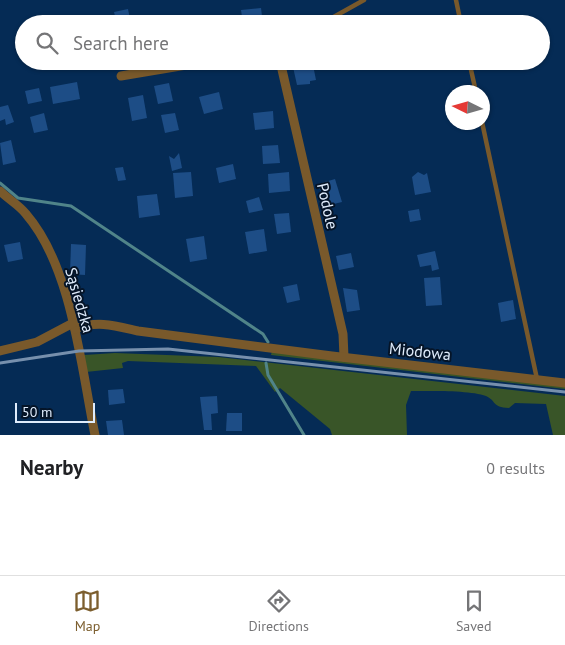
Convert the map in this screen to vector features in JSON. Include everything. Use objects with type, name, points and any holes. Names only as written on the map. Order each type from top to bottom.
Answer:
[{"type":"street","points":[[121,76],[157,70]]},
{"type":"street","name":"Podole","points":[[282,70],[343,334],[344,357]]},
{"type":"street","name":"Sąsiedzka","points":[[0,191],[26,213],[42,236],[51,254],[74,326],[94,435]]},
{"type":"street","name":"Miodowa","points":[[0,351],[37,342],[74,326],[107,324],[138,331],[268,348],[565,383]]},
{"type":"lane","points":[[337,15],[364,0]]},
{"type":"lane","points":[[456,0],[459,15]]},
{"type":"lane","points":[[471,70],[474,85]]},
{"type":"lane","points":[[484,130],[537,379]]},
{"type":"green space","points":[[272,351],[565,384],[565,389],[271,355]]},
{"type":"green space","points":[[115,353],[218,357],[565,396],[565,435],[553,435],[546,404],[515,403],[509,408],[497,405],[486,396],[479,394],[411,391],[406,405],[407,435],[332,435],[330,429],[280,388],[275,392],[256,366],[128,361],[122,363],[123,368],[86,372],[84,355]]},
{"type":"building","points":[[261,8],[262,15],[242,15],[241,10]]},
{"type":"building","points":[[128,9],[129,15],[115,15],[114,12]]},
{"type":"building","points":[[294,70],[314,70],[316,80],[310,81],[310,84],[297,85]]},
{"type":"building","points":[[77,82],[80,99],[53,104],[50,87]]},
{"type":"building","points":[[169,83],[173,101],[158,104],[154,86]]},
{"type":"building","points":[[39,88],[42,101],[28,104],[25,91]]},
{"type":"building","points":[[219,92],[223,109],[204,114],[199,97]]},
{"type":"building","points":[[143,95],[147,118],[132,121],[128,98]]},
{"type":"building","points":[[8,105],[14,122],[6,125],[5,119],[0,121],[0,107]]},
{"type":"building","points":[[273,111],[274,128],[255,130],[253,113]]},
{"type":"building","points":[[44,113],[48,130],[34,133],[30,117]]},
{"type":"building","points":[[175,113],[179,130],[165,133],[161,115]]},
{"type":"building","points":[[11,140],[16,162],[3,165],[0,143]]},
{"type":"building","points":[[278,145],[280,163],[263,164],[262,146]]},
{"type":"building","points":[[179,153],[182,168],[172,171],[169,156],[174,159]]},
{"type":"building","points":[[233,164],[236,179],[219,183],[216,168]]},
{"type":"building","points":[[123,167],[126,180],[118,181],[115,168]]},
{"type":"building","points":[[191,172],[193,196],[175,198],[173,173]]},
{"type":"building","points":[[289,172],[290,191],[269,193],[268,174]]},
{"type":"building","points":[[418,172],[424,175],[427,173],[431,192],[415,195],[412,177]]},
{"type":"building","points":[[335,179],[342,202],[325,206],[318,184]]},
{"type":"building","points":[[157,194],[160,215],[139,218],[137,196]]},
{"type":"building","points":[[259,197],[263,210],[249,213],[246,201]]},
{"type":"building","points":[[419,209],[421,220],[410,222],[408,211]]},
{"type":"building","points":[[289,213],[291,232],[277,234],[274,214]]},
{"type":"building","points":[[264,229],[267,251],[249,254],[245,232]]},
{"type":"building","points":[[204,236],[207,259],[190,262],[186,239]]},
{"type":"building","points":[[20,242],[23,259],[8,262],[4,245]]},
{"type":"building","points":[[71,244],[86,245],[85,275],[70,274]]},
{"type":"building","points":[[435,251],[439,269],[432,271],[431,265],[420,267],[417,255]]},
{"type":"building","points":[[351,253],[354,267],[339,270],[336,256]]},
{"type":"building","points":[[440,277],[442,305],[426,306],[424,278]]},
{"type":"building","points":[[297,284],[300,300],[287,303],[283,287]]},
{"type":"building","points":[[343,288],[357,290],[360,310],[347,312]]},
{"type":"building","points":[[513,300],[516,319],[501,322],[498,303]]},
{"type":"building","points":[[123,389],[125,403],[109,405],[108,390]]},
{"type":"building","points":[[217,396],[218,413],[211,414],[212,430],[204,430],[200,397]]},
{"type":"building","points":[[227,413],[242,413],[242,431],[226,431]]},
{"type":"building","points":[[122,420],[124,435],[108,435],[106,421]]},
{"type":"waterway","points":[[0,183],[18,198],[71,206],[263,334],[268,342]]},
{"type":"waterway","points":[[266,363],[268,375],[304,435]]},
{"type":"railway","points":[[0,363],[79,351],[168,349],[565,392]]}]
